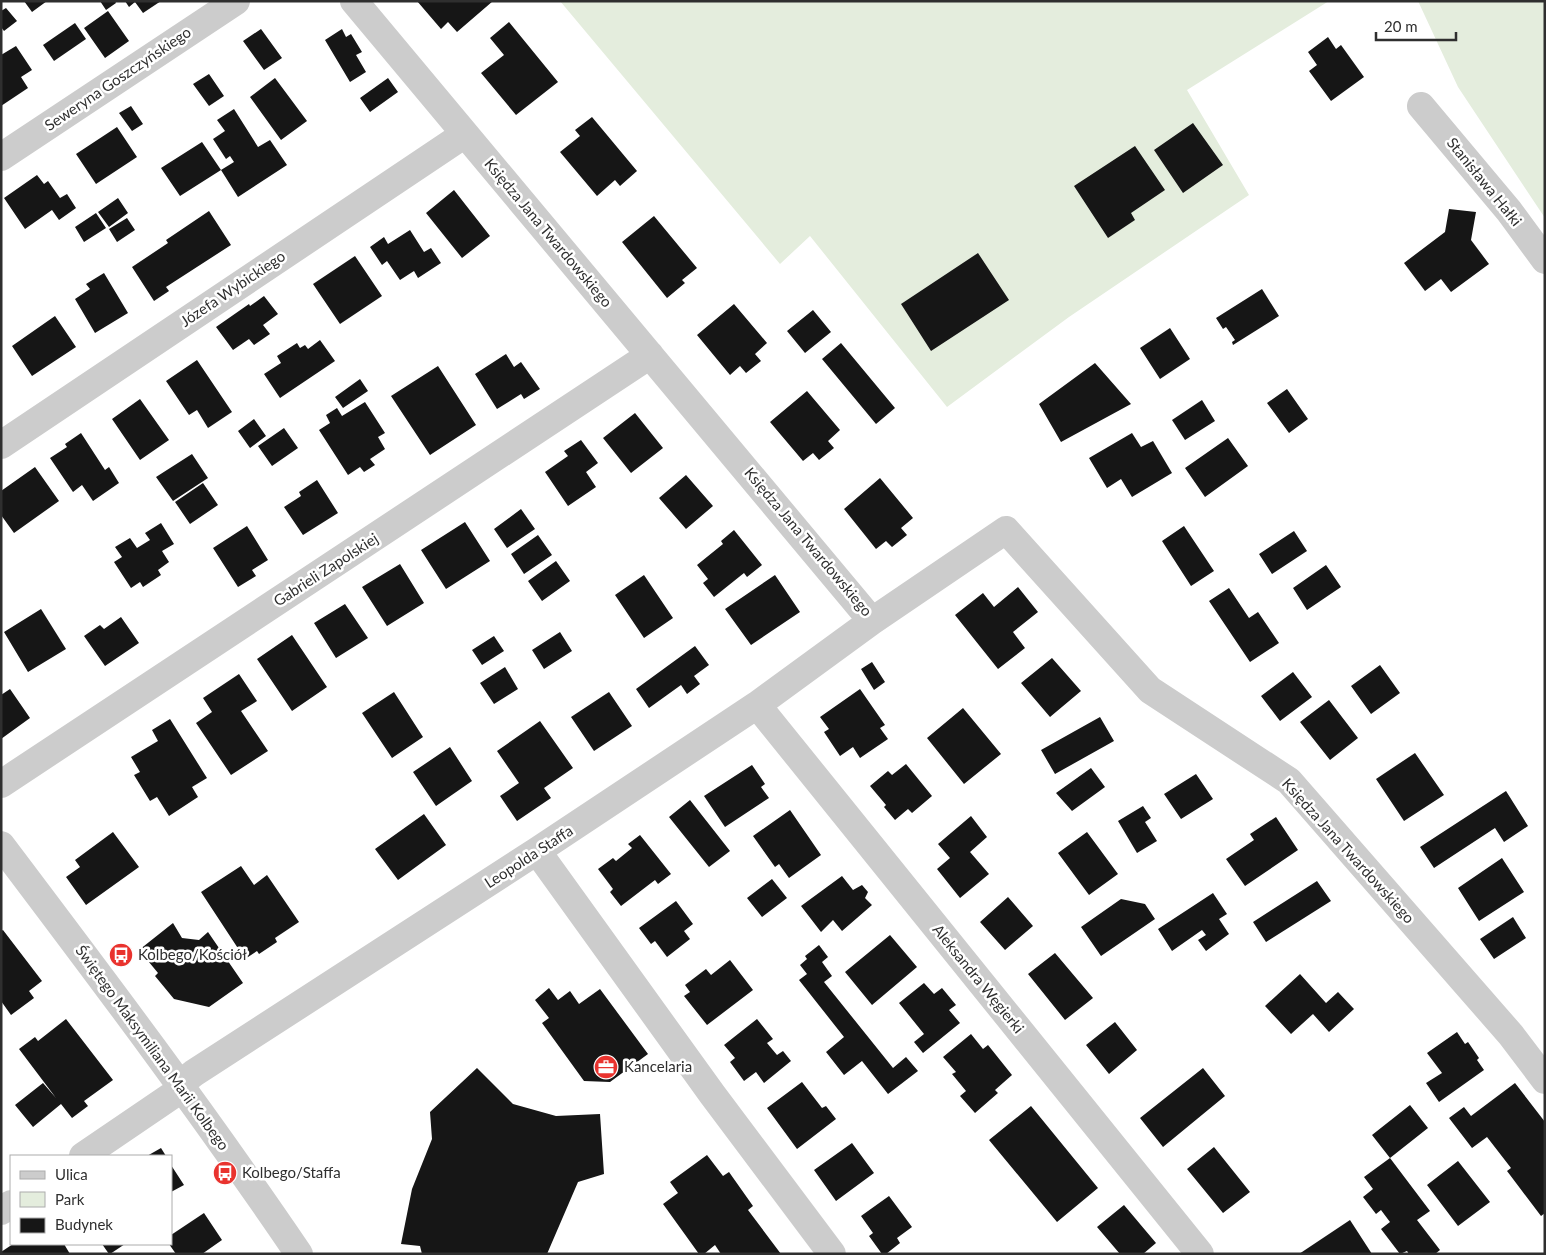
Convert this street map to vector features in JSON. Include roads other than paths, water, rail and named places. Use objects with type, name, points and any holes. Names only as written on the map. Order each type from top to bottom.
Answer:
[{"type":"street","name":"Seweryna Goszczyńskiego","points":[[1,157],[236,1]]},
{"type":"street","name":"Księdza Jana Twardowskiego","points":[[354,1],[872,621],[1006,530],[1150,690],[1289,782],[1511,1036],[1545,1080]]},
{"type":"street","name":"Stanisława Hałki","points":[[1420,106],[1509,211],[1545,260]]},
{"type":"street","name":"Józefa Wybickiego","points":[[1,445],[465,134]]},
{"type":"street","name":"Gabrieli Zapolskiej","points":[[1,784],[650,355]]},
{"type":"street","name":"Leopolda Staffa","points":[[83,1155],[182,1086],[194,1073],[537,851],[757,705],[872,621]]},
{"type":"street","name":"Aleksandra Węgierki","points":[[757,705],[1200,1254]]},
{"type":"street","name":"Świętego Maksymiliana Marii Kolbego","points":[[1,845],[182,1086],[299,1254]]},
{"type":"street","points":[[537,851],[712,1094],[832,1254]]},
{"type":"place","name":"Kolbego/Kościół","points":[[121,955]]},
{"type":"place","name":"Kancelaria","points":[[606,1067]]},
{"type":"place","name":"Kolbego/Staffa","points":[[225,1173]]}]
